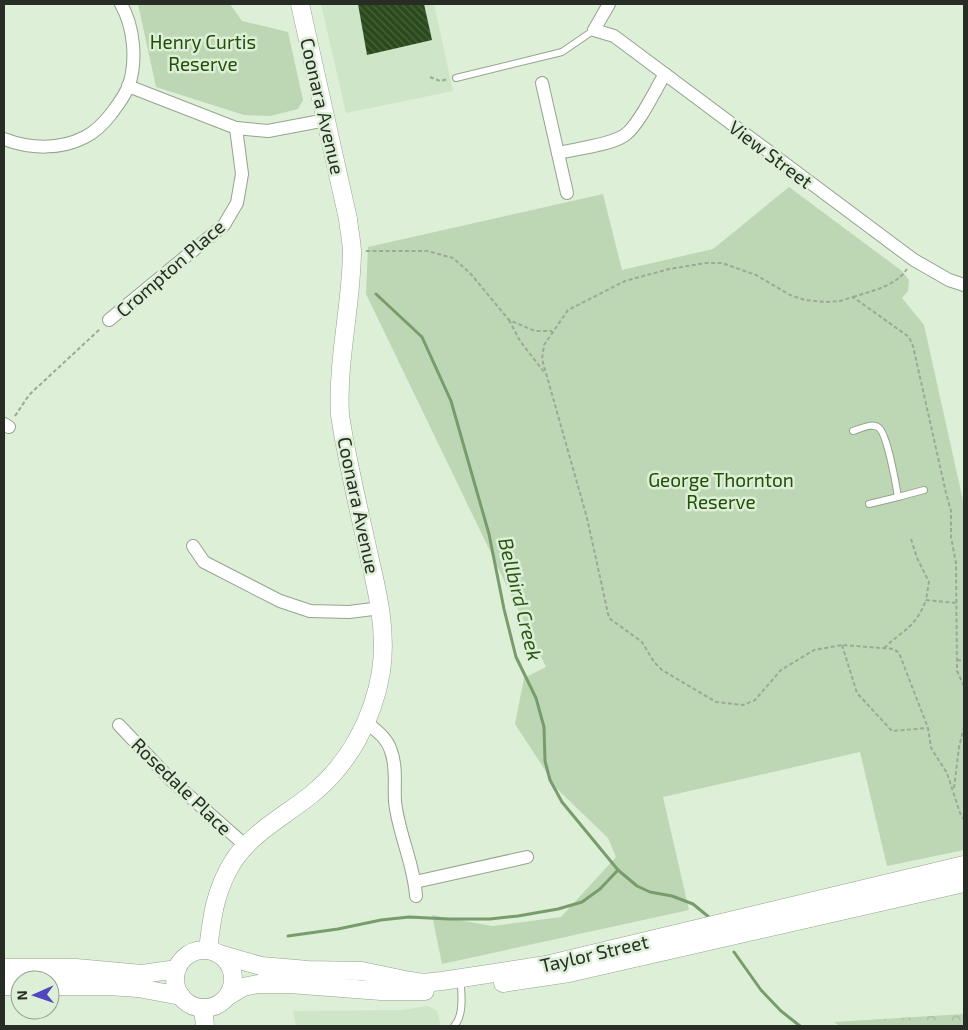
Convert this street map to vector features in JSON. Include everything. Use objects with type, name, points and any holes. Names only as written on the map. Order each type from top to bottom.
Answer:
[{"type":"street","points":[[4,138],[15,143],[37,147],[63,145],[86,137],[104,123],[118,105],[128,86],[133,57],[130,27],[121,4]]},
{"type":"street","name":"Coonara Avenue","points":[[214,952],[212,918],[218,890],[234,861],[246,846],[269,825],[328,779],[354,746],[366,722],[376,693],[383,649],[381,608],[340,415],[339,392],[352,251],[348,219],[300,4]]},
{"type":"street","points":[[594,30],[609,4]]},
{"type":"street","name":"View Street","points":[[594,30],[614,36],[914,260],[949,280],[964,285]]},
{"type":"street","points":[[558,153],[613,141],[623,136],[634,126],[665,74]]},
{"type":"street","points":[[542,83],[567,193]]},
{"type":"street","points":[[128,86],[236,128],[268,131],[326,120]]},
{"type":"street","name":"Crompton Place","points":[[109,320],[224,225],[237,203],[242,174],[236,128]]},
{"type":"street","points":[[193,546],[204,562],[280,601],[310,611],[349,612],[381,608]]},
{"type":"street","points":[[366,722],[380,732],[390,748],[394,760],[395,803],[415,882],[416,896]]},
{"type":"street","name":"Rosedale Place","points":[[119,725],[170,779],[246,846]]},
{"type":"street","points":[[415,882],[526,857]]},
{"type":"street","name":"Taylor Street","points":[[214,952],[261,966],[308,970],[362,971],[410,981],[442,981],[546,965],[964,865]]},
{"type":"street","name":"Taylor Street","points":[[228,996],[244,987],[258,984],[290,984],[412,992],[530,980],[569,973],[964,883]]},
{"type":"street","points":[[198,950],[214,952],[226,960],[231,969],[232,987],[228,996],[221,1002],[203,1008],[194,1006],[180,996],[176,988],[175,978],[177,969],[181,961],[189,954],[198,950]]},
{"type":"street","points":[[4,968],[76,968],[142,974],[177,969]]},
{"type":"street","points":[[60,986],[138,988],[180,996]]},
{"type":"street","points":[[203,1008],[205,1026]]},
{"type":"lane","points":[[456,78],[562,52],[594,30]]},
{"type":"lane","points":[[853,431],[872,425],[879,428],[884,434],[898,496]]},
{"type":"lane","points":[[870,504],[924,490]]},
{"type":"lane","points":[[454,1026],[457,1023],[462,1002],[461,988]]},
{"type":"path","points":[[430,77],[440,81],[456,78]]},
{"type":"path","points":[[352,251],[427,251],[453,258],[470,272],[509,320],[520,342],[545,373]]},
{"type":"path","points":[[914,260],[900,278],[888,286],[854,297],[833,301],[805,300],[790,295],[756,275],[722,263],[706,263],[624,281],[568,310],[544,345],[542,359],[587,518],[609,618],[642,642],[654,662],[662,670],[716,702],[742,705],[755,700],[781,670],[814,650],[842,645],[894,649],[899,654],[928,728],[931,748],[948,773],[960,813],[964,820]]},
{"type":"path","points":[[854,297],[909,337],[913,346],[951,511],[951,537],[956,563],[957,671],[964,686]]},
{"type":"path","points":[[6,425],[29,395],[109,320]]},
{"type":"path","points":[[509,320],[535,331],[552,331]]},
{"type":"path","points":[[884,648],[909,628],[920,614],[926,600],[929,582],[917,558],[911,539]]},
{"type":"path","points":[[926,600],[956,604]]},
{"type":"path","points":[[842,645],[857,693],[892,731],[928,728]]},
{"type":"path","points":[[957,660],[964,661]]},
{"type":"path","points":[[954,790],[959,747],[964,727]]},
{"type":"shaded area","points":[[321,4],[434,4],[453,91],[346,113]]},
{"type":"shaded area","points":[[428,1006],[437,1011],[441,1026],[296,1026],[293,1011],[402,1010]]},
{"type":"green space","name":"Henry Curtis Reserve","points":[[138,4],[230,4],[242,21],[288,32],[303,100],[298,109],[270,116],[244,115],[156,87]]},
{"type":"green space","name":"George Thornton Reserve","points":[[789,187],[902,271],[909,280],[908,291],[902,298],[924,325],[964,505],[964,850],[887,866],[860,752],[663,797],[689,910],[442,964],[432,915],[492,926],[561,917],[616,857],[608,838],[553,785],[515,724],[524,678],[546,667],[366,294],[368,247],[603,194],[622,270],[713,249]]},
{"type":"green space","points":[[964,1014],[964,1026],[840,1026],[834,1022]]},
{"type":"building","points":[[358,4],[424,4],[432,40],[367,55]]},
{"type":"waterway","name":"Bellbird Creek","points":[[376,294],[422,337],[451,401],[489,534],[516,657],[536,698],[544,727],[545,761],[550,780],[562,802],[618,870],[637,886],[650,892],[672,896],[693,904],[710,918]]},
{"type":"waterway","points":[[288,936],[409,917],[490,919],[558,909],[582,902],[600,889],[618,870]]},
{"type":"waterway","name":"Bellbird Creek","points":[[734,952],[761,990],[781,1011],[800,1026]]}]
